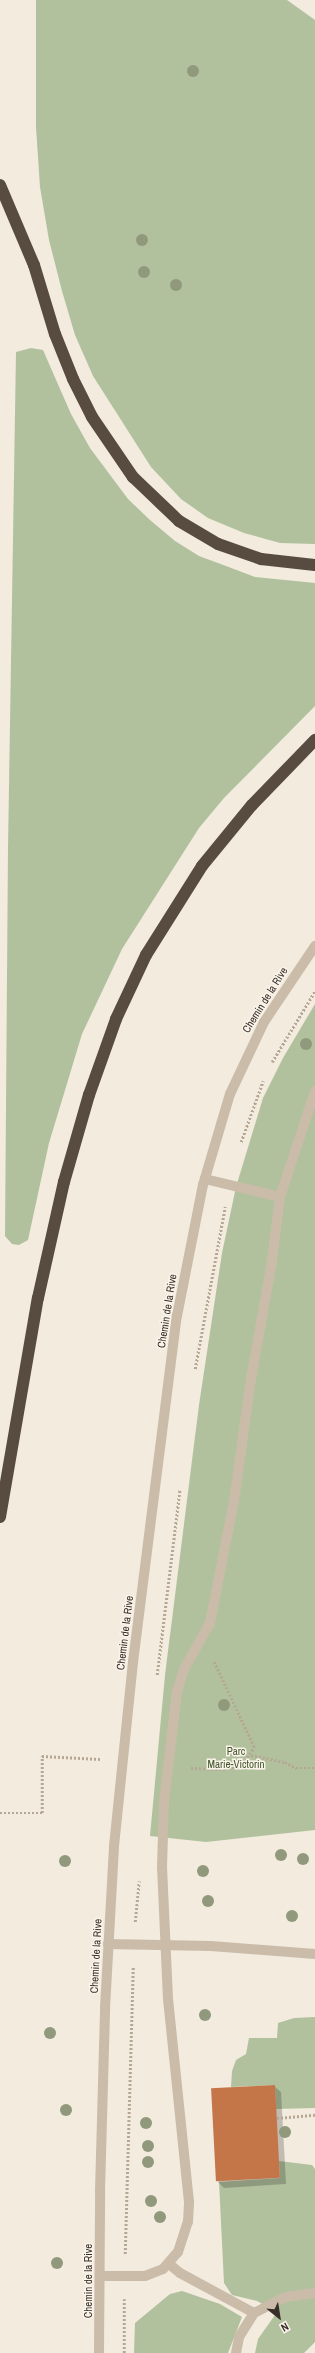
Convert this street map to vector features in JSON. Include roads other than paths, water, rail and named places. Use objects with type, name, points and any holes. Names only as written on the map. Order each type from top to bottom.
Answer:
[{"type":"highway","points":[[0,185],[34,265],[55,334],[73,379],[92,417],[133,477],[179,521],[218,544],[261,559],[315,565]]},
{"type":"highway","points":[[0,1517],[36,1305],[64,1182],[89,1094],[116,1019],[146,955],[202,866],[252,805],[315,740]]},
{"type":"street","name":"Chemin de la Rive","points":[[99,2353],[108,1944],[122,1762],[157,1465],[182,1285],[204,1179],[221,1119],[241,1069],[264,1022],[315,946]]},
{"type":"street","points":[[100,2276],[145,2276],[169,2264],[184,2240],[189,2202],[173,2059],[162,1868],[164,1802],[178,1692],[184,1669],[202,1640],[210,1623],[234,1501],[251,1380],[272,1261],[280,1197],[315,1091]]},
{"type":"street","points":[[204,1179],[280,1197]]},
{"type":"street","points":[[108,1944],[211,1946],[315,1954]]},
{"type":"street","points":[[169,2264],[180,2273],[254,2313]]},
{"type":"street","points":[[236,2353],[239,2336],[254,2313],[286,2297],[315,2293]]},
{"type":"park label","name":"Parc Marie-Victorin","points":[[236,1758]]}]
